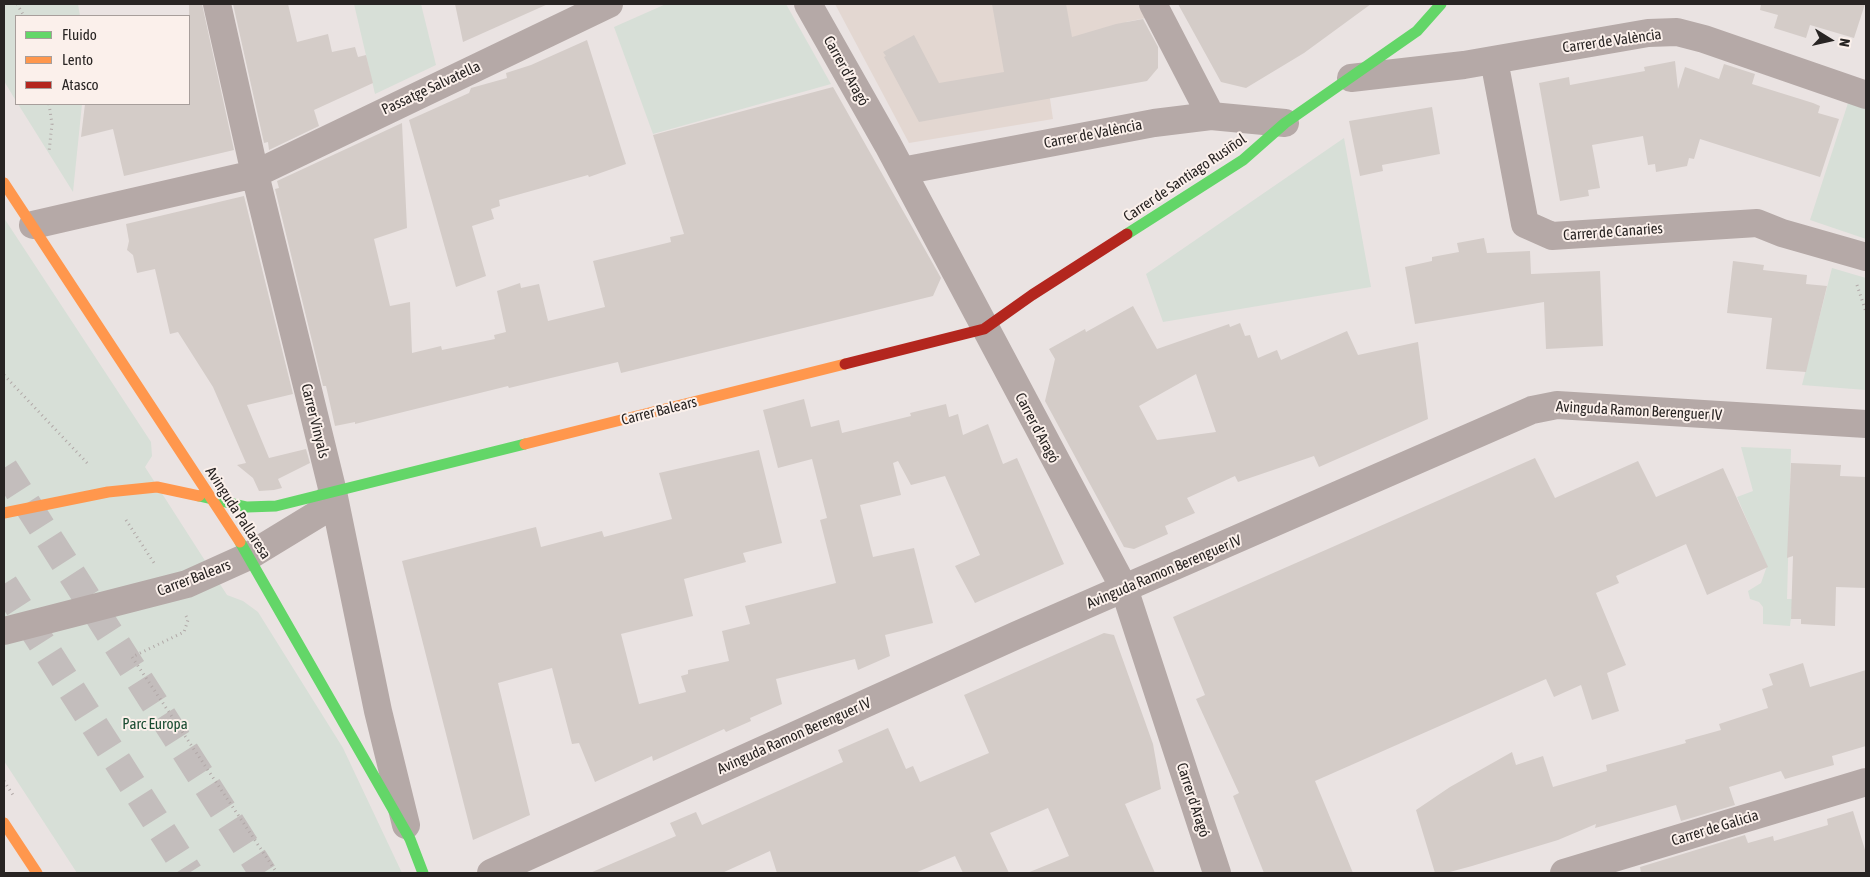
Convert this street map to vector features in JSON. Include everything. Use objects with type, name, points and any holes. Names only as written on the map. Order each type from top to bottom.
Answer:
[{"type":"street","name":"Carrer Vinyals","points":[[217,4],[250,175],[333,492],[378,711],[410,839]]},
{"type":"street","name":"Passatge Salvatella","points":[[33,225],[250,175],[609,4]]},
{"type":"street","name":"Carrer d'Aragó","points":[[808,4],[902,171],[984,329],[1124,588],[1216,873]]},
{"type":"street","points":[[1153,4],[1211,116]]},
{"type":"street","name":"Carrer de Santiago Rusiñol","points":[[984,329],[1032,295],[1243,160],[1285,123],[1416,31],[1441,4]]},
{"type":"street","name":"Carrer de València","points":[[1350,78],[1494,60],[1648,33],[1677,32],[1704,38],[1866,95]]},
{"type":"street","name":"Carrer de Canaries","points":[[1494,60],[1524,224],[1552,236],[1757,223],[1782,233],[1866,257]]},
{"type":"street","name":"Carrer de València","points":[[902,171],[1154,123],[1211,116],[1285,123]]},
{"type":"street","name":"Avinguda Pallaresa","points":[[4,182],[249,556],[410,839],[423,873]]},
{"type":"street","name":"Carrer Balears","points":[[4,514],[108,492],[157,487],[247,507],[276,506],[984,329]]},
{"type":"street","name":"Avinguda Ramon Berenguer IV","points":[[491,873],[1124,588],[1532,410],[1557,405],[1866,424]]},
{"type":"street","name":"Carrer Balears","points":[[4,631],[171,589],[249,556],[318,514],[333,492]]},
{"type":"street","name":"Carrer de Galicia","points":[[1564,873],[1866,782]]},
{"type":"street","points":[[4,823],[37,873]]},
{"type":"path","points":[[17,4],[23,15]]},
{"type":"path","points":[[49,105],[52,124],[49,152]]},
{"type":"path","points":[[4,375],[84,458],[171,589],[188,620],[184,632],[132,657],[277,873]]},
{"type":"shaded area","points":[[835,4],[1138,4],[1146,18],[1126,22],[1128,39],[1045,65],[1053,119],[909,143]]},
{"type":"green space","points":[[4,4],[78,4],[80,15],[15,15],[15,99],[4,81]]},
{"type":"green space","points":[[354,4],[421,4],[436,65],[375,94]]},
{"type":"green space","points":[[666,4],[786,4],[831,84],[653,134],[614,27]]},
{"type":"green space","points":[[1848,103],[1866,109],[1866,239],[1810,220]]},
{"type":"green space","points":[[19,105],[82,105],[73,192]]},
{"type":"green space","points":[[1344,138],[1371,287],[1163,322],[1146,274]]},
{"type":"green space","name":"Parc Europa","points":[[4,218],[151,442],[152,456],[145,467],[227,595],[243,601],[258,612],[343,748],[402,873],[77,873],[4,761]]},
{"type":"green space","points":[[1832,268],[1866,278],[1866,390],[1802,385]]},
{"type":"green space","points":[[1741,447],[1791,449],[1787,599],[1793,599],[1790,626],[1763,624],[1763,607],[1759,602],[1750,599],[1748,591],[1761,583],[1767,566],[1737,497],[1753,491]]},
{"type":"building","points":[[189,4],[202,4],[234,150],[124,176],[113,129],[81,137],[85,105],[190,105]]},
{"type":"building","points":[[233,4],[288,4],[297,42],[328,34],[332,52],[355,47],[358,57],[366,55],[373,83],[314,110],[319,126],[269,150],[268,142],[264,143]]},
{"type":"building","points":[[455,4],[548,4],[463,42]]},
{"type":"building","points":[[992,4],[1066,4],[1072,37],[1116,24],[1143,19],[1158,47],[1158,68],[1147,81],[919,122],[883,52],[914,35],[939,83],[1004,72]]},
{"type":"building","points":[[1178,4],[1371,4],[1304,53],[1246,88],[1221,82]]},
{"type":"building","points":[[1761,4],[1865,4],[1854,38],[1810,25],[1806,38],[1774,28],[1778,15],[1760,10]]},
{"type":"building","points":[[587,40],[626,164],[589,177],[588,175],[499,200],[500,206],[491,209],[494,219],[472,226],[486,276],[456,287],[409,120],[469,93],[471,88],[507,78],[506,73],[531,65]]},
{"type":"building","points":[[1675,61],[1678,89],[1685,67],[1719,79],[1724,64],[1755,74],[1752,84],[1813,103],[1820,106],[1818,113],[1839,119],[1820,177],[1700,139],[1694,159],[1689,158],[1687,166],[1656,172],[1655,164],[1648,165],[1643,136],[1592,145],[1600,188],[1588,190],[1589,196],[1560,201],[1539,83],[1569,77],[1570,85],[1645,71],[1644,67]]},
{"type":"building","points":[[833,87],[941,278],[933,296],[621,373],[618,362],[509,388],[508,386],[355,424],[355,422],[335,426],[326,386],[323,386],[275,189],[279,188],[277,181],[402,123],[407,228],[374,239],[390,306],[410,302],[412,353],[441,346],[442,350],[495,339],[494,335],[506,332],[497,291],[520,283],[521,288],[539,284],[548,321],[605,307],[593,261],[671,242],[670,237],[684,234],[653,135]]},
{"type":"building","points":[[1432,107],[1440,154],[1382,165],[1383,171],[1360,176],[1349,121]]},
{"type":"building","points":[[244,196],[293,394],[247,405],[269,458],[306,449],[310,463],[278,479],[282,488],[274,490],[259,491],[253,478],[237,465],[246,463],[213,387],[178,332],[170,334],[155,269],[137,273],[133,255],[127,250],[129,241],[126,224]]},
{"type":"building","points":[[1484,238],[1487,253],[1530,251],[1531,274],[1600,271],[1603,346],[1546,349],[1544,302],[1415,324],[1405,267],[1432,261],[1432,257],[1459,252],[1457,243]]},
{"type":"building","points":[[1733,261],[1764,265],[1763,270],[1807,275],[1806,284],[1827,286],[1806,372],[1766,369],[1772,318],[1727,313]]},
{"type":"building","points":[[1133,306],[1157,349],[1229,324],[1230,327],[1240,323],[1245,336],[1250,335],[1258,358],[1277,350],[1281,360],[1347,331],[1358,355],[1418,342],[1428,419],[1319,467],[1314,456],[1238,482],[1235,476],[1187,498],[1195,513],[1165,526],[1168,534],[1134,549],[1124,547],[1045,401],[1055,359],[1049,349],[1085,329],[1086,332]],"holes":[[[1196,374],[1216,432],[1157,440],[1139,406]]]},
{"type":"building","points":[[804,399],[811,427],[839,420],[842,433],[911,416],[910,413],[946,404],[949,417],[958,414],[963,435],[988,424],[1003,464],[1017,458],[1064,564],[975,603],[955,566],[980,555],[945,476],[911,485],[898,461],[893,463],[901,495],[860,505],[873,557],[914,548],[933,623],[885,635],[890,656],[858,670],[855,659],[776,679],[782,704],[750,718],[751,721],[726,732],[724,729],[653,761],[652,756],[595,782],[579,743],[572,744],[552,668],[498,683],[530,815],[473,840],[402,561],[536,527],[541,547],[602,531],[604,537],[672,519],[659,473],[759,450],[782,543],[743,553],[746,562],[684,579],[693,616],[621,634],[639,704],[686,692],[681,676],[688,674],[688,670],[729,661],[722,631],[750,624],[745,606],[836,583],[820,520],[827,518],[812,459],[778,468],[763,410]]},
{"type":"building","points":[[1535,458],[1555,498],[1638,461],[1656,497],[1723,468],[1768,567],[1707,595],[1686,544],[1616,576],[1619,583],[1596,593],[1626,665],[1607,673],[1619,711],[1592,720],[1581,685],[1554,697],[1546,679],[1315,781],[1353,873],[1264,873],[1233,796],[1239,793],[1196,699],[1205,695],[1173,617]]},
{"type":"building","points":[[1791,463],[1841,465],[1840,476],[1866,477],[1866,588],[1836,587],[1835,626],[1801,624],[1801,619],[1791,619],[1793,556],[1787,558]]},
{"type":"building","points":[[1104,633],[1114,635],[1153,744],[1161,789],[1125,804],[1155,873],[1027,873],[1069,856],[1048,808],[990,833],[1009,873],[963,873],[955,856],[915,873],[777,873],[770,851],[722,873],[590,873],[676,836],[670,823],[696,812],[702,825],[843,762],[838,750],[888,728],[906,769],[913,766],[920,782],[989,753],[964,695]]},
{"type":"building","points":[[1803,663],[1810,687],[1866,670],[1866,746],[1832,756],[1834,765],[1785,779],[1781,771],[1729,787],[1735,805],[1681,821],[1676,805],[1595,828],[1596,824],[1558,840],[1446,873],[1435,873],[1416,810],[1450,787],[1512,752],[1516,765],[1543,756],[1553,787],[1607,771],[1606,765],[1686,743],[1685,740],[1721,730],[1719,724],[1768,708],[1762,689],[1773,685],[1769,674]]},
{"type":"building","points":[[1853,811],[1866,853],[1866,873],[1641,873],[1640,867],[1745,835],[1748,843],[1773,836],[1774,841],[1828,825],[1827,819]]},
{"type":"tunnel","points":[[4,468],[263,873]]},
{"type":"tunnel","points":[[4,584],[189,873]]},
{"type":"traffic: fast","points":[[1127,234],[1243,160],[1285,123],[1417,31],[1441,4]]},
{"type":"traffic: fast","points":[[199,496],[247,507],[276,506],[525,444]]},
{"type":"traffic: fast","points":[[240,542],[410,839],[423,873]]},
{"type":"traffic: slow","points":[[4,183],[240,542]]},
{"type":"traffic: slow","points":[[525,444],[845,364]]},
{"type":"traffic: slow","points":[[4,513],[108,492],[157,487],[199,496]]},
{"type":"traffic: slow","points":[[4,823],[37,873]]},
{"type":"traffic: jam","points":[[845,364],[984,329],[1032,295],[1127,234]]}]
